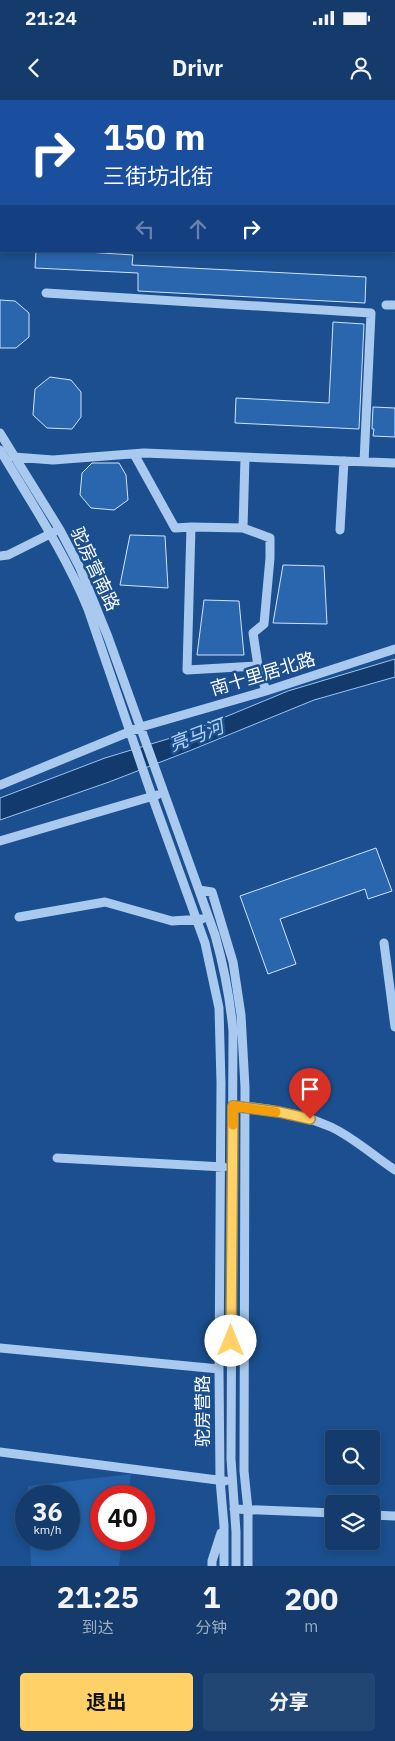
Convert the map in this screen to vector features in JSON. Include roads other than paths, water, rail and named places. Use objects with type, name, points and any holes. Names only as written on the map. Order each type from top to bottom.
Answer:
[{"type":"street","points":[[46,293],[370,313],[364,462]]},
{"type":"street","name":"驼房营南路","points":[[0,433],[55,532],[78,583],[152,796],[198,920]]},
{"type":"street","name":"驼房营南路","points":[[0,450],[80,568],[141,727],[209,918]]},
{"type":"street","points":[[14,457],[53,460],[139,454],[395,463]]},
{"type":"street","points":[[139,454],[175,528],[243,528],[270,538],[264,624],[253,633],[258,666],[266,691]]},
{"type":"street","points":[[243,528],[245,458]]},
{"type":"street","points":[[340,530],[344,461]]},
{"type":"street","points":[[191,527],[187,670],[258,666]]},
{"type":"street","points":[[0,556],[8,555],[55,532]]},
{"type":"street","name":"南十里居北路","points":[[0,785],[141,727],[266,691],[395,650]]},
{"type":"street","points":[[0,841],[164,792]]},
{"type":"street","points":[[198,890],[212,892],[233,962],[241,1014],[246,1107],[244,1471],[248,1510],[248,1566]]},
{"type":"street","points":[[19,917],[105,902],[172,922],[209,918]]},
{"type":"street","name":"驼房营路","points":[[209,918],[222,957],[233,1031],[232,1482],[236,1566]]},
{"type":"street","name":"驼房营路","points":[[198,920],[213,971],[219,1008],[221,1106],[219,1167],[219,1369],[220,1480],[224,1526],[224,1566]]},
{"type":"street","points":[[384,943],[395,1027]]},
{"type":"street","points":[[221,1106],[246,1107],[302,1118],[332,1128],[395,1170]]},
{"type":"street","points":[[57,1158],[232,1168]]},
{"type":"street","points":[[0,1348],[219,1369]]},
{"type":"street","points":[[0,1452],[232,1482]]},
{"type":"street","points":[[234,1509],[325,1513]]},
{"type":"street","points":[[380,1515],[395,1516]]},
{"type":"street","points":[[212,1566],[212,1560],[224,1526]]},
{"type":"water","name":"亮马河","points":[[395,659],[395,677],[314,700],[109,782],[0,820],[0,798],[105,758],[184,734],[288,691]]}]
